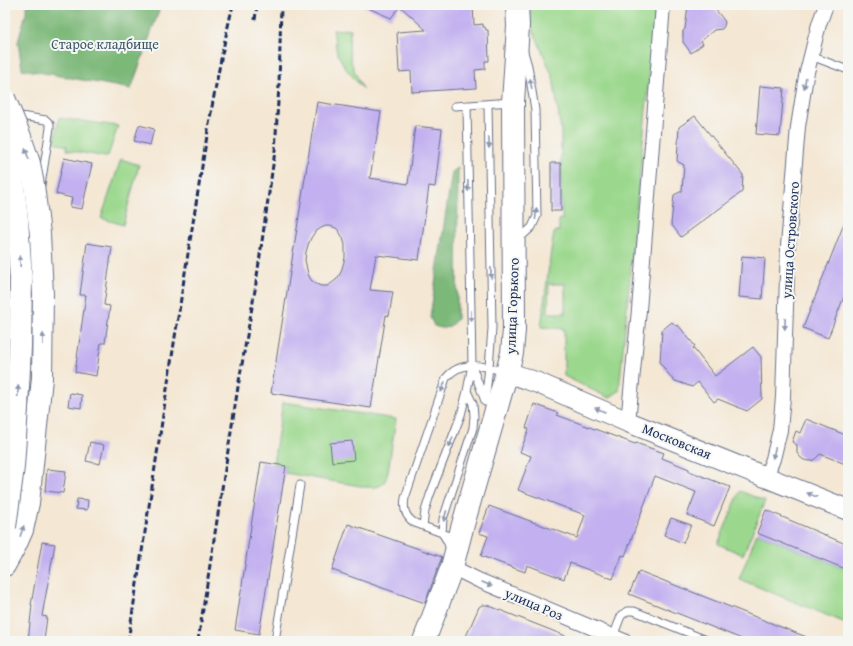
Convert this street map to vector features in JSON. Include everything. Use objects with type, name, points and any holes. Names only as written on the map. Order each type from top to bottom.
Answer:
[{"type":"main road","name":"улица Горького","points":[[424,641],[452,567],[452,531],[492,424],[498,370],[512,353],[514,330],[513,102],[518,15]]},
{"type":"main road","points":[[5,98],[30,163],[40,234],[44,294],[42,378],[29,503],[23,530],[5,566]]},
{"type":"main road","points":[[5,116],[17,220],[21,279],[17,408],[13,467],[5,527]]},
{"type":"main road","points":[[5,298],[7,345],[5,373]]},
{"type":"main road","name":"Московская","points":[[498,370],[538,383],[628,422],[848,510]]},
{"type":"street","points":[[628,422],[639,310],[663,5]]},
{"type":"street","name":"улица Островского","points":[[766,477],[780,430],[783,397],[788,241],[798,127],[806,76],[819,24],[826,5]]},
{"type":"street","name":"улица Роз","points":[[452,567],[478,580],[618,639]]},
{"type":"lane","points":[[514,244],[532,227],[536,216],[535,110],[518,15]]},
{"type":"lane","points":[[811,56],[848,70]]},
{"type":"lane","points":[[455,106],[513,102]]},
{"type":"lane","points":[[485,402],[498,370],[492,328],[488,104]]},
{"type":"lane","points":[[423,526],[426,506],[461,415],[472,365],[467,105]]},
{"type":"lane","points":[[5,116],[16,115],[46,120],[50,128],[37,211],[38,225],[18,226],[11,230],[5,238]]},
{"type":"lane","points":[[452,531],[423,526],[410,520],[404,510],[405,498],[446,378],[455,370],[464,366],[472,365],[498,370]]},
{"type":"lane","points":[[472,365],[492,424]]},
{"type":"lane","points":[[452,531],[443,519],[473,428],[473,404],[467,391]]},
{"type":"lane","points":[[275,641],[300,485]]},
{"type":"lane","points":[[618,639],[621,616],[626,611],[634,611],[709,641]]},
{"type":"green space","name":"Старое кладбище","points":[[27,5],[161,5],[131,89],[22,69],[18,42]]},
{"type":"green space","points":[[530,5],[656,5],[619,391],[609,398],[564,376],[564,329],[541,327],[554,233],[559,231],[559,219],[563,219],[561,211],[561,131],[553,77],[531,25]],"holes":[[[549,284],[565,284],[565,313],[548,313]]]},
{"type":"green space","points":[[351,29],[349,46],[351,60],[363,89],[346,69],[337,53],[333,30]]},
{"type":"green space","points":[[59,118],[118,126],[108,156],[106,157],[67,150],[67,146],[54,142]]},
{"type":"green space","points":[[121,159],[139,165],[123,225],[101,218]]},
{"type":"green space","points":[[458,168],[457,319],[449,326],[442,328],[434,326],[430,317],[452,172]]},
{"type":"green space","points":[[283,402],[396,419],[386,480],[382,485],[376,487],[366,487],[285,473],[286,466],[273,464]]},
{"type":"green space","points":[[740,491],[765,501],[743,555],[718,544]]},
{"type":"green space","points":[[757,533],[848,570],[848,624],[739,579]]},
{"type":"building","points":[[361,5],[473,5],[474,25],[483,24],[483,27],[488,30],[489,61],[485,61],[485,69],[475,70],[476,88],[412,92],[411,71],[399,72],[397,32],[426,30],[400,6],[391,18]]},
{"type":"building","points":[[688,5],[712,5],[725,22],[722,29],[714,30],[701,41],[703,44],[691,53],[683,42],[683,31],[685,29]]},
{"type":"building","points":[[760,86],[784,88],[780,136],[756,134]]},
{"type":"building","points":[[317,102],[381,112],[370,178],[408,184],[415,126],[442,129],[435,187],[429,186],[419,260],[376,255],[370,290],[393,292],[389,316],[386,315],[371,408],[271,393]],"holes":[[[330,226],[336,228],[343,238],[345,245],[345,258],[341,272],[337,279],[327,286],[321,286],[311,280],[308,274],[305,260],[306,252],[315,232],[321,228]]]},
{"type":"building","points":[[695,116],[743,175],[742,192],[681,237],[671,224],[674,195],[682,191],[684,165],[677,161],[679,127]]},
{"type":"building","points":[[139,125],[154,129],[150,145],[134,141]]},
{"type":"building","points":[[64,158],[92,164],[82,209],[70,207],[72,198],[56,194]]},
{"type":"building","points":[[551,163],[561,163],[561,211],[551,211]]},
{"type":"building","points":[[847,216],[848,286],[828,338],[803,328]]},
{"type":"building","points":[[87,243],[112,247],[104,305],[110,306],[105,343],[101,343],[96,376],[75,372],[86,295],[80,295]]},
{"type":"building","points":[[742,256],[765,258],[762,299],[739,297]]},
{"type":"building","points":[[672,322],[676,326],[678,325],[695,346],[693,348],[715,376],[753,347],[761,357],[762,399],[747,411],[718,399],[714,402],[698,382],[692,387],[673,380],[660,363],[662,330]]},
{"type":"building","points":[[70,393],[82,395],[81,408],[68,406]]},
{"type":"building","points":[[534,404],[558,413],[557,415],[635,444],[636,443],[664,453],[662,458],[689,469],[689,471],[730,487],[714,526],[687,515],[696,492],[655,476],[625,556],[622,555],[613,579],[570,563],[564,579],[527,565],[525,572],[481,556],[488,536],[479,533],[489,506],[577,538],[585,515],[518,490],[531,456],[520,452],[529,429],[526,428]]},
{"type":"building","points":[[806,419],[848,436],[848,465],[820,454],[814,460],[810,461],[804,460],[800,457],[797,453],[797,445],[792,442],[796,431],[800,433]]},
{"type":"building","points":[[352,441],[354,460],[332,462],[330,443]]},
{"type":"building","points":[[90,442],[104,445],[100,464],[86,461]]},
{"type":"building","points":[[261,462],[286,466],[259,634],[235,630]]},
{"type":"building","points":[[47,469],[66,471],[63,493],[45,491]]},
{"type":"building","points":[[77,499],[88,500],[87,510],[76,509]]},
{"type":"building","points":[[766,510],[848,545],[848,570],[757,533]]},
{"type":"building","points":[[671,518],[691,525],[683,543],[664,535]]},
{"type":"building","points":[[348,524],[442,557],[425,603],[332,570]]},
{"type":"building","points":[[42,542],[55,544],[42,616],[47,617],[44,641],[28,641],[31,605]]},
{"type":"building","points":[[639,571],[814,641],[747,641],[629,594]]},
{"type":"building","points":[[482,605],[487,605],[576,641],[464,641],[479,607]]},
{"type":"railway","points":[[128,641],[204,152],[214,93],[233,5]]},
{"type":"railway","points":[[255,20],[257,5]]},
{"type":"railway","points":[[198,641],[238,387],[255,290],[275,151],[279,85],[281,5]]}]
